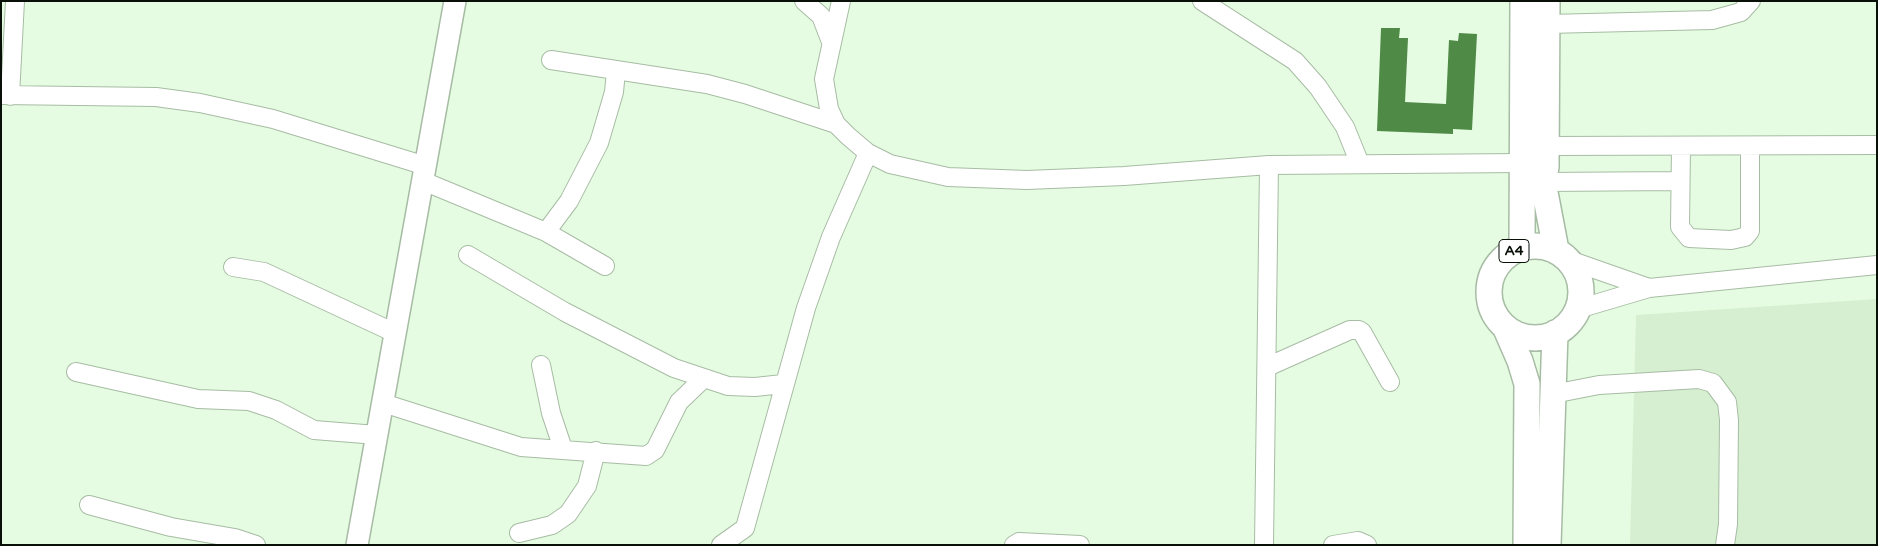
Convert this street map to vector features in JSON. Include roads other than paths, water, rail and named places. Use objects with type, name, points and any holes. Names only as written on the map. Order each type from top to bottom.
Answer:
[{"type":"highway","name":"A4","points":[[1522,247],[1523,1]]},
{"type":"highway","points":[[1506,329],[1522,336],[1539,338],[1555,334],[1569,323],[1578,309],[1582,292],[1578,275],[1562,255],[1543,182],[1546,146],[1547,12]]},
{"type":"highway","name":"A4","points":[[1526,545],[1527,384],[1520,361],[1506,329],[1495,316],[1488,300],[1489,283],[1495,267],[1506,254],[1522,247],[1539,245],[1562,255]]},
{"type":"highway","points":[[1548,545],[1555,334]]},
{"type":"main road","points":[[357,545],[455,1]]},
{"type":"street","points":[[14,1],[6,96],[156,97],[200,103],[273,119],[424,174],[546,232],[605,266]]},
{"type":"street","points":[[804,1],[820,16],[831,42]]},
{"type":"street","points":[[836,124],[825,96],[824,79],[841,1]]},
{"type":"street","points":[[1202,1],[1295,62],[1318,87],[1345,127],[1360,164]]},
{"type":"street","points":[[1547,12],[1712,20],[1741,12],[1751,1]]},
{"type":"street","points":[[551,60],[707,84],[745,94],[836,124],[868,153],[890,164],[948,177],[1027,180],[1124,176],[1269,165],[1522,163]]},
{"type":"street","points":[[546,232],[569,201],[599,143],[614,92],[616,71]]},
{"type":"street","points":[[1546,146],[1877,145]]},
{"type":"street","points":[[1681,147],[1678,221],[1680,227],[1689,238],[1731,240],[1745,237],[1750,231],[1750,146]]},
{"type":"street","points":[[721,545],[745,528],[783,384],[806,308],[831,237],[868,153]]},
{"type":"street","points":[[1264,545],[1269,165]]},
{"type":"street","points":[[1543,182],[1680,181]]},
{"type":"street","points":[[468,255],[565,312],[641,352],[703,379],[728,386],[755,387],[783,384]]},
{"type":"street","points":[[1562,255],[1649,288]]},
{"type":"street","points":[[1578,309],[1649,288],[1877,264]]},
{"type":"street","points":[[233,266],[264,272],[395,333]]},
{"type":"street","points":[[1267,368],[1350,330],[1359,330],[1362,332],[1390,382]]},
{"type":"street","points":[[541,365],[550,413],[563,450]]},
{"type":"street","points":[[76,372],[198,399],[249,401],[276,410],[314,430],[377,435]]},
{"type":"street","points":[[383,403],[521,447],[646,456],[656,450],[679,402],[703,379]]},
{"type":"street","points":[[1553,394],[1599,385],[1699,379],[1713,383],[1727,402],[1729,420],[1728,524],[1725,545]]},
{"type":"street","points":[[519,533],[552,525],[568,514],[587,486],[596,451]]},
{"type":"street","points":[[88,505],[171,527],[235,538],[256,545]]},
{"type":"street","points":[[1334,545],[1358,541],[1367,545]]},
{"type":"street","points":[[1014,545],[1019,542],[1080,545]]}]
